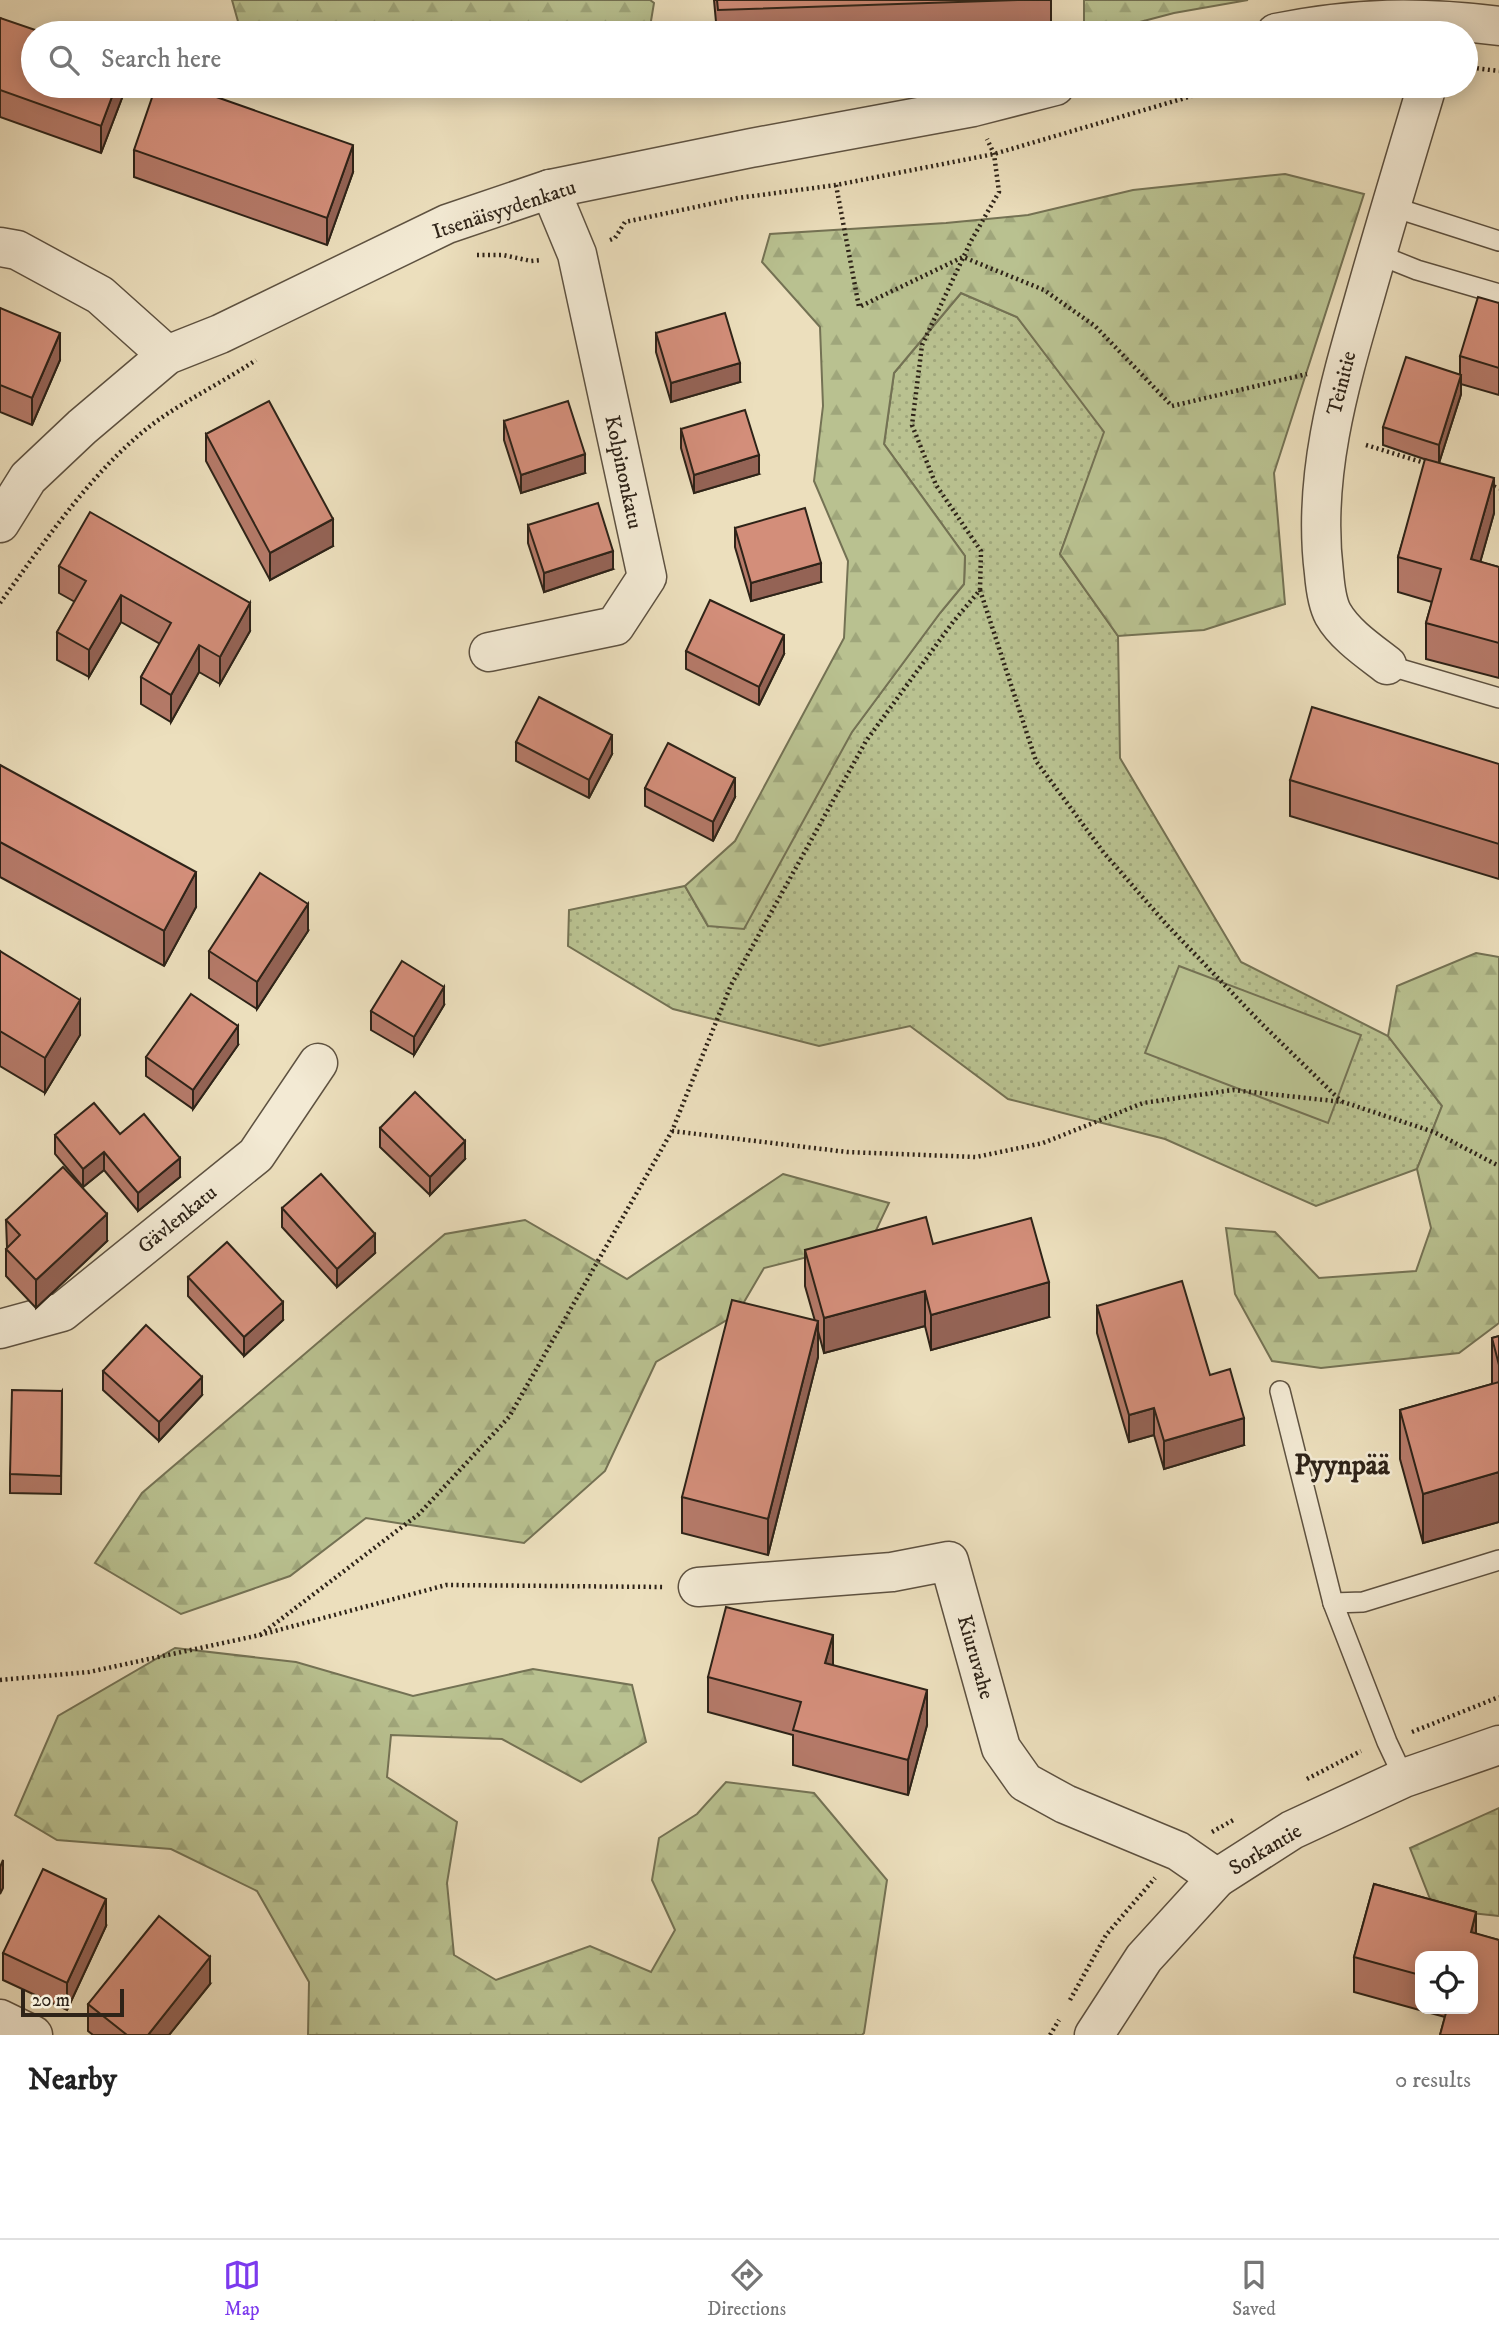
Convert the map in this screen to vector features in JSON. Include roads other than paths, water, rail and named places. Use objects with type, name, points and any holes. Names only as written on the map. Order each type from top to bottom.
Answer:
[{"type":"street","points":[[1351,21],[1377,21]]},
{"type":"street","points":[[1478,26],[1499,26]]},
{"type":"street","name":"Itsenäisyydenkatu","points":[[0,523],[28,478],[82,427],[167,355],[220,334],[447,224],[550,189],[1008,98]]},
{"type":"street","name":"Teinitie","points":[[1387,665],[1358,642],[1332,613],[1319,537],[1328,433],[1390,206],[1423,98]]},
{"type":"street","name":"Kolpinonkatu","points":[[489,652],[615,626],[647,577],[577,254],[550,189]]},
{"type":"street","points":[[0,247],[17,250],[100,295],[167,355]]},
{"type":"street","name":"Gävlenkatu","points":[[0,1329],[62,1312],[256,1155],[318,1063]]},
{"type":"street","name":"Kiuruvahe","points":[[698,1587],[892,1572],[949,1561],[1001,1748],[1025,1782],[1065,1804],[1178,1851],[1217,1878]]},
{"type":"street","name":"Sorkantie","points":[[1094,2035],[1144,1958],[1217,1878],[1292,1830],[1404,1778],[1499,1745]]},
{"type":"street","points":[[0,2019],[33,2035]]},
{"type":"lane","points":[[1390,206],[1499,241]]},
{"type":"lane","points":[[1377,254],[1417,270],[1499,294]]},
{"type":"lane","points":[[1387,665],[1499,698]]},
{"type":"lane","points":[[1280,1391],[1333,1603],[1387,1742],[1404,1778]]},
{"type":"lane","points":[[1333,1603],[1363,1602],[1499,1560]]},
{"type":"district","name":"Pyynpää","points":[[1342,1464]]}]
